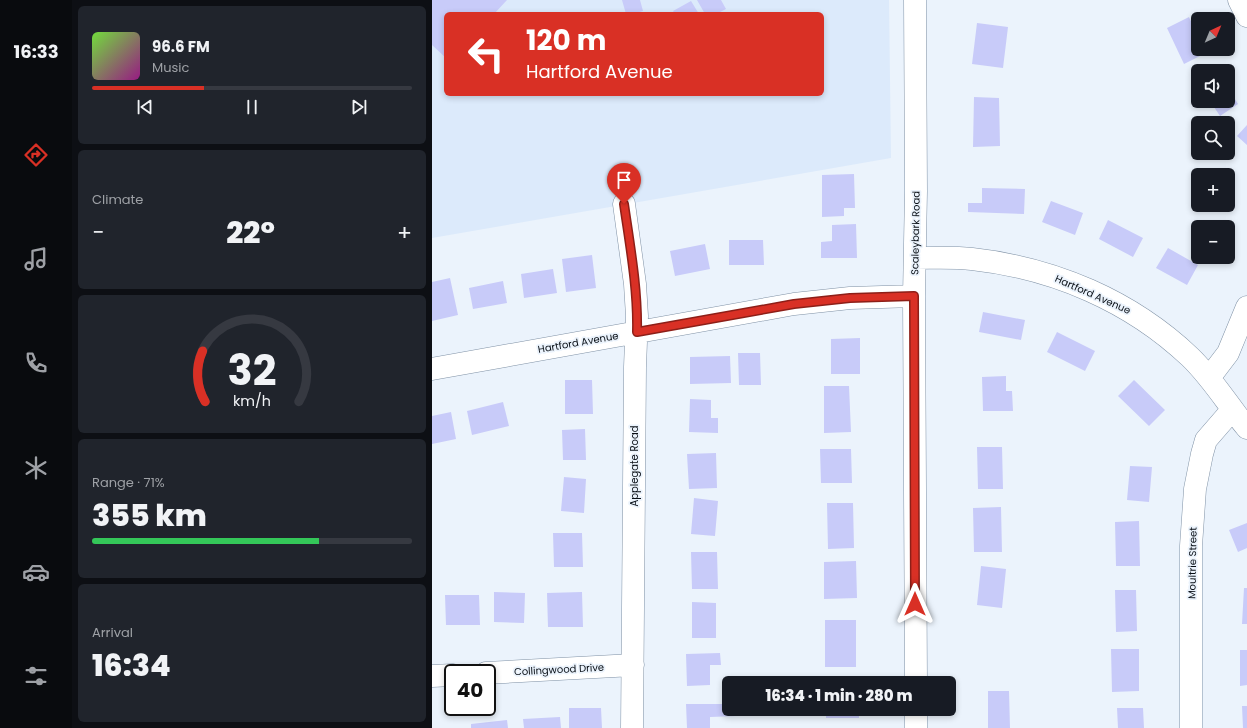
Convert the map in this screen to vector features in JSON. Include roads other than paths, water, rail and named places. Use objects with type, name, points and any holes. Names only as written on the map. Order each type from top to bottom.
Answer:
[{"type":"street","name":"Scaleybark Road","points":[[915,0],[916,191],[914,296],[916,676]]},
{"type":"street","points":[[1239,0],[1247,16]]},
{"type":"street","name":"Applegate Road","points":[[624,204],[635,284],[637,316],[635,366],[632,728]]},
{"type":"street","name":"Hartford Avenue","points":[[915,258],[971,259],[1000,263],[1066,280],[1102,296],[1137,314],[1160,331],[1191,358],[1209,378],[1247,428]]},
{"type":"street","name":"Hartford Avenue","points":[[432,369],[794,304],[850,298],[914,296]]},
{"type":"street","points":[[1209,378],[1228,353],[1247,307]]},
{"type":"street","name":"Moultrie Street","points":[[1191,728],[1190,546],[1195,489],[1206,440],[1232,410]]},
{"type":"street","name":"Collingwood Drive","points":[[496,672],[633,665]]},
{"type":"street","points":[[432,676],[444,675]]},
{"type":"street","points":[[916,716],[916,728]]}]
